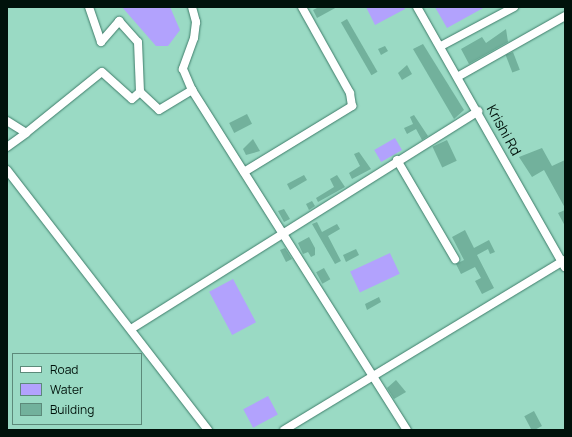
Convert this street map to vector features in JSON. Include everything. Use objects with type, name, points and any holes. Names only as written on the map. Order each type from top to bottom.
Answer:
[{"type":"street","points":[[88,7],[101,42],[119,21],[138,42],[140,92],[159,110],[192,90]]},
{"type":"street","points":[[192,7],[196,22],[194,38],[183,69],[192,90],[407,430]]},
{"type":"street","points":[[244,172],[352,106],[350,93],[302,7]]},
{"type":"street","name":"Krishi Rd","points":[[418,7],[459,76],[564,263]]},
{"type":"street","points":[[441,46],[514,7]]},
{"type":"street","points":[[459,76],[565,16]]},
{"type":"street","points":[[7,147],[102,72],[132,99],[140,92]]},
{"type":"street","points":[[131,329],[397,160],[478,111]]},
{"type":"street","points":[[7,121],[26,132]]},
{"type":"street","points":[[397,160],[455,259]]},
{"type":"street","points":[[7,170],[208,430]]},
{"type":"street","points":[[284,430],[372,375],[564,263]]},
{"type":"water","points":[[122,7],[170,7],[180,30],[168,46],[156,46]]},
{"type":"water","points":[[366,7],[404,7],[405,9],[375,25]]},
{"type":"water","points":[[435,7],[485,7],[447,28]]},
{"type":"water","points":[[395,138],[402,150],[381,162],[374,150]]},
{"type":"water","points":[[390,253],[400,274],[360,292],[350,272]]},
{"type":"water","points":[[233,279],[256,322],[232,335],[209,292]]},
{"type":"water","points":[[268,396],[278,415],[253,428],[243,409]]},
{"type":"building","points":[[319,7],[337,7],[317,18],[313,10]]},
{"type":"building","points":[[347,19],[378,72],[371,75],[341,22]]},
{"type":"building","points":[[506,29],[508,42],[469,64],[461,49],[482,37],[486,43]]},
{"type":"building","points":[[423,44],[464,110],[454,119],[413,49]]},
{"type":"building","points":[[385,46],[388,51],[381,55],[378,49]]},
{"type":"building","points":[[513,52],[520,70],[512,73],[506,55]]},
{"type":"building","points":[[407,65],[412,74],[402,80],[398,73]]},
{"type":"building","points":[[247,114],[252,124],[234,133],[229,123]]},
{"type":"building","points":[[414,115],[428,136],[422,140],[416,129],[407,134],[404,128],[413,124],[410,117]]},
{"type":"building","points":[[253,139],[260,151],[246,155],[243,149]]},
{"type":"building","points":[[447,140],[457,161],[442,168],[432,147]]},
{"type":"building","points":[[542,148],[552,166],[565,160],[565,208],[544,170],[532,177],[519,157]]},
{"type":"building","points":[[359,152],[371,169],[352,179],[349,173],[360,166],[354,154]]},
{"type":"building","points":[[304,175],[307,180],[290,190],[287,184]]},
{"type":"building","points":[[337,175],[345,187],[318,202],[316,198],[334,187],[330,179]]},
{"type":"building","points":[[312,201],[315,206],[309,210],[306,204]]},
{"type":"building","points":[[284,209],[290,219],[284,222],[278,211]]},
{"type":"building","points":[[565,210],[565,226],[558,213]]},
{"type":"building","points":[[317,222],[322,232],[337,224],[340,229],[328,236],[341,261],[335,264],[312,224]]},
{"type":"building","points":[[465,230],[474,248],[489,240],[495,252],[490,254],[488,249],[477,255],[494,288],[482,294],[475,281],[481,278],[475,267],[461,274],[456,264],[464,260],[452,237]]},
{"type":"building","points":[[309,237],[315,248],[315,255],[311,257],[308,252],[303,254],[298,243]]},
{"type":"building","points":[[285,248],[292,259],[286,262],[280,250]]},
{"type":"building","points":[[356,249],[359,255],[346,262],[343,255]]},
{"type":"building","points":[[324,268],[330,279],[322,284],[316,272]]},
{"type":"building","points":[[379,297],[381,302],[367,310],[365,304]]},
{"type":"building","points":[[396,380],[406,392],[394,399],[387,388]]},
{"type":"building","points":[[534,411],[542,426],[532,430],[524,416]]}]
